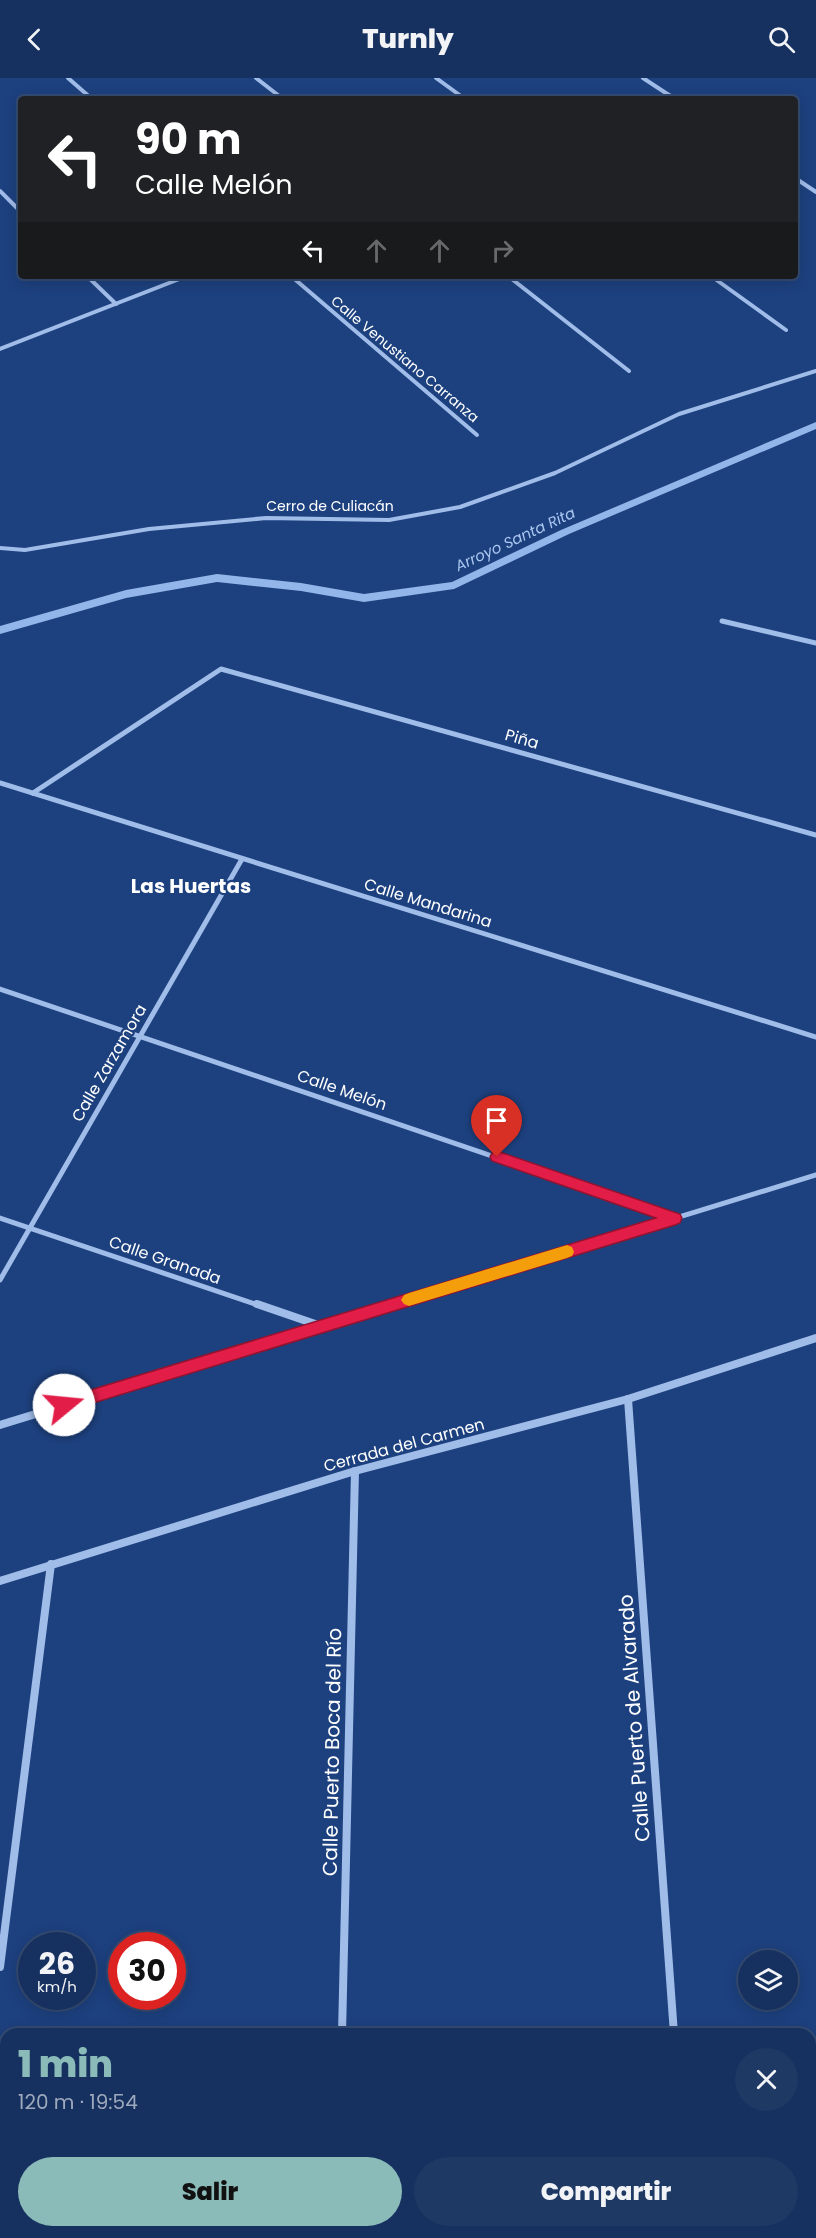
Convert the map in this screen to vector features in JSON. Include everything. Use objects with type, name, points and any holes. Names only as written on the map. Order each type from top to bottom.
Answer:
[{"type":"street","points":[[68,78],[89,96]]},
{"type":"street","points":[[256,78],[279,96]]},
{"type":"street","points":[[435,78],[461,96]]},
{"type":"street","points":[[643,78],[669,95]]},
{"type":"street","points":[[798,180],[816,192]]},
{"type":"street","points":[[0,191],[18,209]]},
{"type":"street","points":[[90,279],[116,304]]},
{"type":"street","points":[[0,349],[179,279]]},
{"type":"street","name":"Calle Venustiano Carranza","points":[[295,279],[477,435]]},
{"type":"street","points":[[512,279],[629,371]]},
{"type":"street","points":[[715,279],[786,330]]},
{"type":"street","name":"Cerro de Culiacán","points":[[0,548],[25,550],[149,529],[266,518],[389,520],[460,507],[555,473],[679,414],[816,371]]},
{"type":"street","points":[[722,621],[816,643]]},
{"type":"street","name":"Piña","points":[[33,793],[220,669],[816,835]]},
{"type":"street","name":"Calle Mandarina","points":[[0,783],[816,1037]]},
{"type":"street","name":"Calle Zarzamora","points":[[0,1280],[242,859]]},
{"type":"street","name":"Calle Melón","points":[[0,989],[675,1218]]},
{"type":"street","points":[[0,1425],[816,1175]]},
{"type":"street","name":"Calle Granada","points":[[0,1218],[321,1326]]},
{"type":"street","name":"Cerrada del Carmen","points":[[0,1581],[355,1471],[628,1399],[816,1338]]},
{"type":"street","name":"Calle Puerto de Alvarado","points":[[628,1399],[674,2028]]},
{"type":"street","name":"Calle Puerto Boca del Río","points":[[342,2028],[355,1471]]},
{"type":"street","points":[[0,1967],[51,1564]]},
{"type":"waterway","name":"Arroyo Santa Rita","points":[[0,630],[126,594],[217,578],[301,587],[364,598],[454,585],[565,532],[816,425]]},
{"type":"slow traffic","points":[[409,1300],[567,1252]]},
{"type":"district","name":"Las Huertas","points":[[191,886]]},
{"type":"route","points":[[64,1405],[675,1218],[497,1157]]}]
